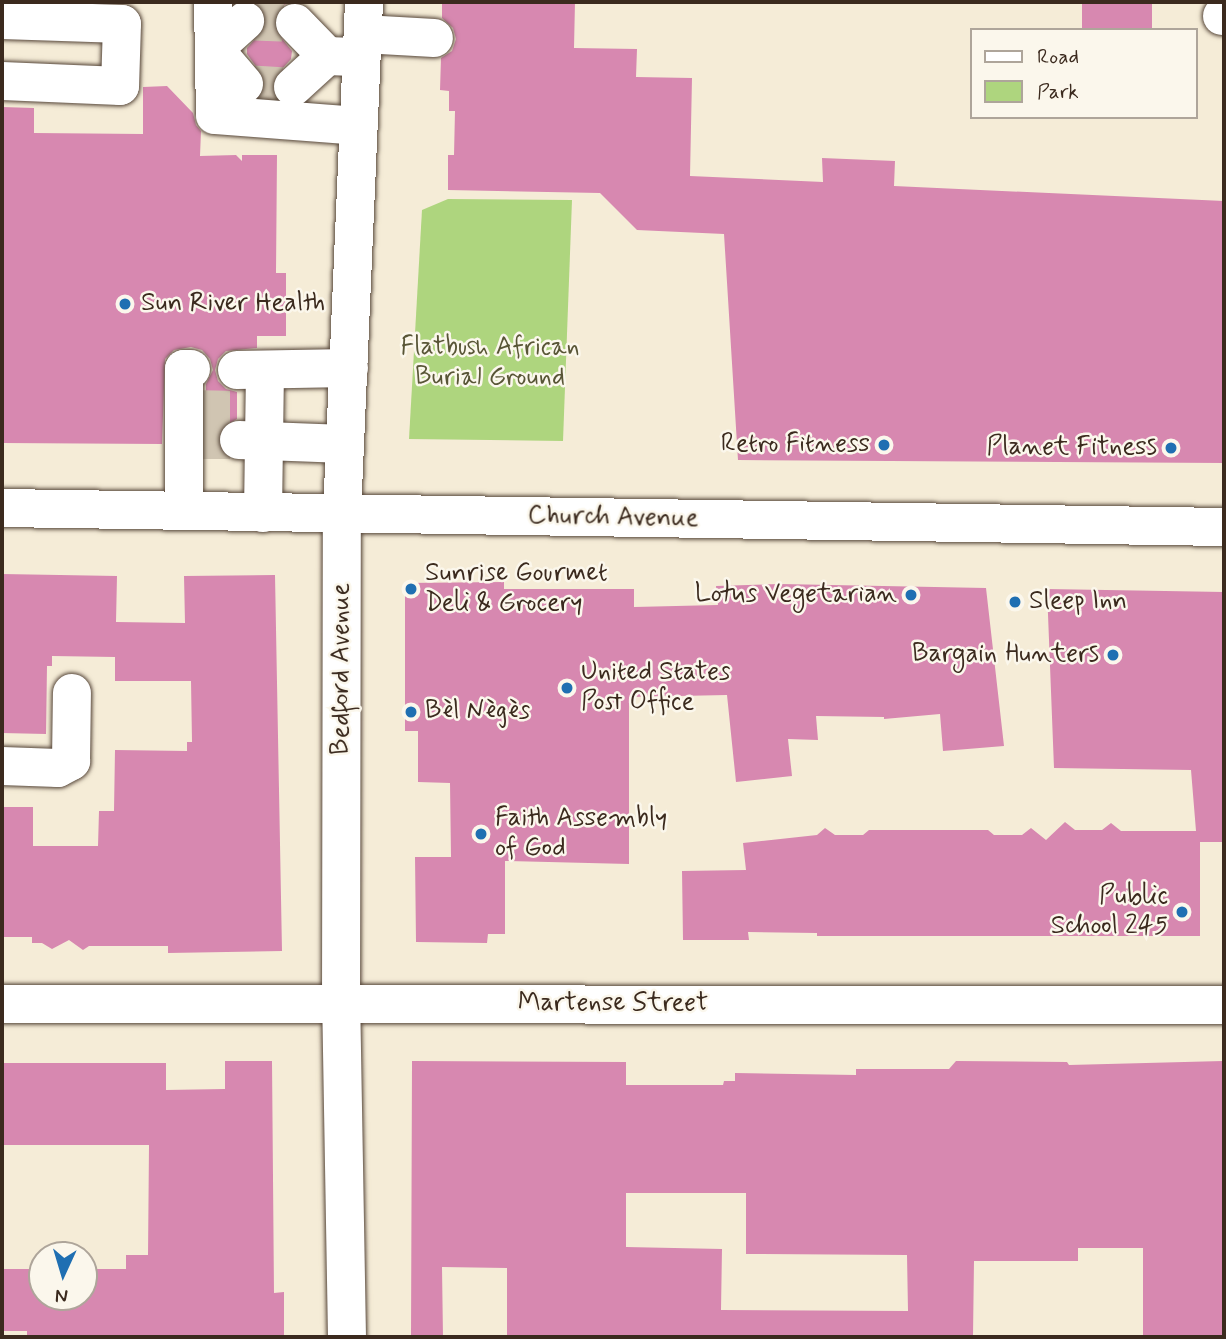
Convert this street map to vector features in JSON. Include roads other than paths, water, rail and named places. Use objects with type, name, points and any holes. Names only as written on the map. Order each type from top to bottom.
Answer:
[{"type":"street","points":[[213,2],[215,115],[358,126]]},
{"type":"street","points":[[2,20],[122,24],[120,86],[2,80]]},
{"type":"street","points":[[214,50],[245,21]]},
{"type":"street","points":[[295,23],[354,37],[434,38]]},
{"type":"street","points":[[293,87],[354,37]]},
{"type":"street","name":"Bedford Avenue","points":[[347,1337],[341,1004],[342,514],[358,126],[354,37]]},
{"type":"street","points":[[214,50],[244,84]]},
{"type":"street","points":[[263,513],[250,425],[251,370],[349,368]]},
{"type":"street","points":[[184,511],[188,424],[184,369],[191,369]]},
{"type":"street","points":[[250,425],[345,444]]},
{"type":"street","name":"Church Avenue","points":[[2,508],[1224,527]]},
{"type":"street","points":[[2,766],[66,766],[71,761],[72,693]]},
{"type":"street","name":"Martense Street","points":[[2,1004],[1224,1005]]},
{"type":"tunnel","points":[[245,21],[295,23]]},
{"type":"tunnel","points":[[244,84],[293,87]]},
{"type":"tunnel","points":[[192,409],[237,410]]},
{"type":"tunnel","points":[[192,440],[237,440]]},
{"type":"place","name":"Sun River Health","points":[[125,304]]},
{"type":"place","name":"Retro Fitness","points":[[884,445]]},
{"type":"place","name":"Planet Fitness","points":[[1171,448]]},
{"type":"place","name":"Sunrise Gourmet Deli & Grocery","points":[[411,589]]},
{"type":"place","name":"Lotus Vegetarian","points":[[911,595]]},
{"type":"place","name":"Sleep Inn","points":[[1015,602]]},
{"type":"place","name":"Bargain Hunters","points":[[1113,655]]},
{"type":"place","name":"United States Post Office","points":[[567,688]]},
{"type":"place","name":"Bèl Nègès","points":[[411,712]]},
{"type":"place","name":"Faith Assembly of God","points":[[481,834]]},
{"type":"place","name":"Public School 245","points":[[1182,912]]},
{"type":"park label","name":"Flatbush African Burial Ground","points":[[490,363]]}]
